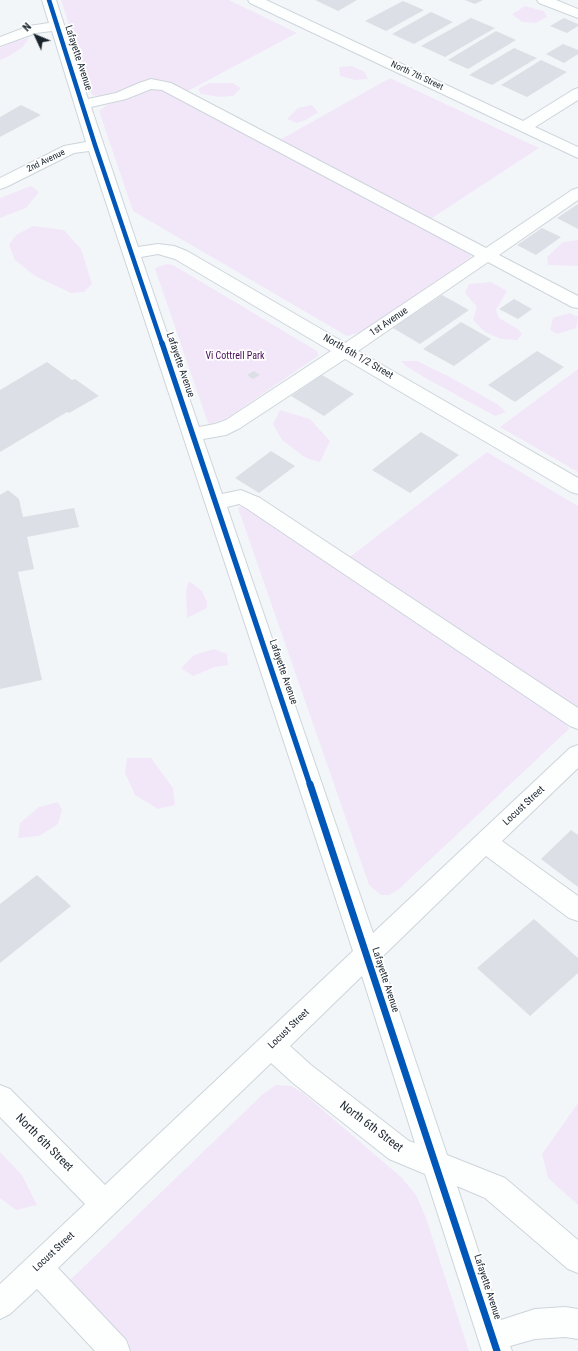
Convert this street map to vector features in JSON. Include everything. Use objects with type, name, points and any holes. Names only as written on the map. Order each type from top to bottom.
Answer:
[{"type":"street","name":"Lafayette Avenue","points":[[49,0],[95,145],[367,954],[495,1344]]},
{"type":"street","name":"North 7th Street","points":[[255,0],[578,153]]},
{"type":"street","points":[[544,0],[578,14]]},
{"type":"street","points":[[0,42],[18,34],[57,26]]},
{"type":"street","points":[[82,104],[104,101],[151,84],[166,86],[578,303]]},
{"type":"street","points":[[524,127],[578,93]]},
{"type":"street","name":"2nd Avenue","points":[[0,184],[70,149],[95,145]]},
{"type":"street","name":"1st Avenue","points":[[192,434],[219,430],[233,424],[488,255],[578,193]]},
{"type":"street","name":"North 6th 1/2 Street","points":[[131,253],[158,249],[168,250],[181,255],[346,350],[578,487]]},
{"type":"street","points":[[215,502],[241,498],[253,503],[578,720]]},
{"type":"street","name":"Locust Street","points":[[0,1304],[578,754]]},
{"type":"street","points":[[485,842],[578,910]]},
{"type":"street","name":"North 6th Street","points":[[271,1046],[302,1074],[399,1150],[494,1188],[578,1259]]},
{"type":"street","name":"North 6th Street","points":[[0,1098],[105,1204]]},
{"type":"street","points":[[38,1268],[115,1351]]},
{"type":"street","points":[[495,1344],[535,1324],[564,1322],[578,1324]]},
{"type":"green space","points":[[61,0],[229,0],[297,33],[186,92],[134,87],[107,95],[95,96],[92,95]]},
{"type":"green space","points":[[525,6],[544,11],[547,17],[536,23],[522,22],[512,14]]},
{"type":"green space","points":[[29,38],[23,47],[6,58],[0,60],[0,48],[16,41]]},
{"type":"green space","points":[[352,66],[365,72],[368,79],[355,80],[340,76],[339,67]]},
{"type":"green space","points":[[390,78],[539,148],[429,220],[278,141]]},
{"type":"green space","points":[[209,83],[233,83],[241,88],[233,96],[219,97],[201,94],[198,89]]},
{"type":"green space","points":[[147,88],[160,89],[175,96],[465,251],[471,255],[471,257],[361,332],[347,336],[133,211],[99,111],[107,105]]},
{"type":"green space","points":[[312,105],[318,112],[306,120],[297,123],[287,119],[298,108]]},
{"type":"green space","points":[[31,186],[39,192],[26,208],[0,218],[0,198]]},
{"type":"green space","points":[[33,226],[64,230],[81,249],[92,284],[84,292],[71,293],[35,276],[15,260],[9,245],[16,235]]},
{"type":"green space","points":[[578,240],[578,266],[548,265],[547,257],[563,242]]},
{"type":"green space","name":"Vi Cottrell Park","points":[[167,264],[173,265],[317,351],[318,356],[227,418],[211,424],[208,423],[155,269]]},
{"type":"green space","points":[[491,282],[507,291],[496,310],[499,318],[518,329],[522,334],[517,340],[501,339],[485,332],[473,320],[477,307],[465,293],[469,284]]},
{"type":"green space","points":[[570,313],[578,317],[576,328],[557,334],[550,330],[553,318]]},
{"type":"green space","points":[[401,361],[417,361],[450,377],[497,404],[506,412],[495,416],[427,379],[406,366]]},
{"type":"green space","points":[[578,369],[578,472],[500,427]]},
{"type":"green space","points":[[280,410],[310,419],[330,441],[320,462],[306,458],[282,440],[273,424]]},
{"type":"green space","points":[[487,452],[578,506],[578,712],[347,559]]},
{"type":"green space","points":[[243,505],[566,722],[569,729],[398,890],[389,895],[381,895],[369,885],[238,508]]},
{"type":"green space","points":[[189,581],[202,591],[207,602],[207,608],[187,618],[186,591]]},
{"type":"green space","points":[[214,649],[227,654],[228,665],[215,667],[193,676],[181,668],[194,655]]},
{"type":"green space","points":[[127,758],[151,758],[173,788],[175,805],[158,809],[135,795],[125,773]]},
{"type":"green space","points":[[58,802],[62,810],[58,824],[39,836],[18,838],[20,823],[39,807]]},
{"type":"green space","points":[[276,1085],[291,1086],[303,1093],[401,1177],[416,1195],[426,1218],[469,1351],[130,1351],[71,1288],[69,1281],[263,1094]]},
{"type":"green space","points":[[578,1103],[578,1205],[548,1178],[542,1154]]},
{"type":"green space","points":[[0,1152],[22,1175],[37,1205],[16,1210],[0,1198]]},
{"type":"building","points":[[315,0],[357,0],[338,11]]},
{"type":"building","points":[[465,0],[483,0],[475,4]]},
{"type":"building","points":[[403,1],[424,10],[386,31],[365,21]]},
{"type":"building","points":[[431,12],[453,22],[414,44],[392,34]]},
{"type":"building","points":[[471,18],[495,28],[445,57],[421,46]]},
{"type":"building","points":[[564,18],[578,24],[578,26],[567,33],[550,26]]},
{"type":"building","points":[[496,31],[516,40],[468,69],[448,60]]},
{"type":"building","points":[[563,44],[578,50],[578,54],[564,63],[546,54]]},
{"type":"building","points":[[514,48],[537,58],[492,85],[469,75]]},
{"type":"building","points":[[541,60],[567,72],[527,97],[501,85]]},
{"type":"building","points":[[21,105],[41,115],[0,137],[0,117]]},
{"type":"building","points":[[578,204],[578,229],[557,218]]},
{"type":"building","points":[[542,228],[561,237],[536,255],[517,245]]},
{"type":"building","points":[[442,295],[469,310],[420,344],[393,328]]},
{"type":"building","points":[[514,299],[532,309],[518,319],[499,309]]},
{"type":"building","points":[[461,322],[491,339],[454,366],[423,349]]},
{"type":"building","points":[[537,351],[564,367],[515,402],[488,385]]},
{"type":"building","points":[[47,362],[72,380],[75,379],[99,396],[69,413],[67,412],[0,452],[0,390]]},
{"type":"building","points":[[254,371],[260,375],[253,379],[247,375]]},
{"type":"building","points":[[322,375],[354,394],[324,416],[291,396]]},
{"type":"building","points":[[421,432],[459,455],[410,493],[372,470]]},
{"type":"building","points":[[271,451],[295,466],[259,493],[235,478]]},
{"type":"building","points":[[8,490],[19,499],[23,517],[74,508],[79,527],[27,537],[34,569],[18,572],[42,680],[0,689],[0,495]]},
{"type":"building","points":[[571,830],[578,835],[578,887],[541,859]]},
{"type":"building","points":[[37,875],[71,906],[0,963],[0,904]]},
{"type":"building","points":[[534,919],[578,958],[578,973],[530,1016],[477,968]]},
{"type":"cycle path","points":[[49,0],[95,145],[367,954],[497,1351]]}]
